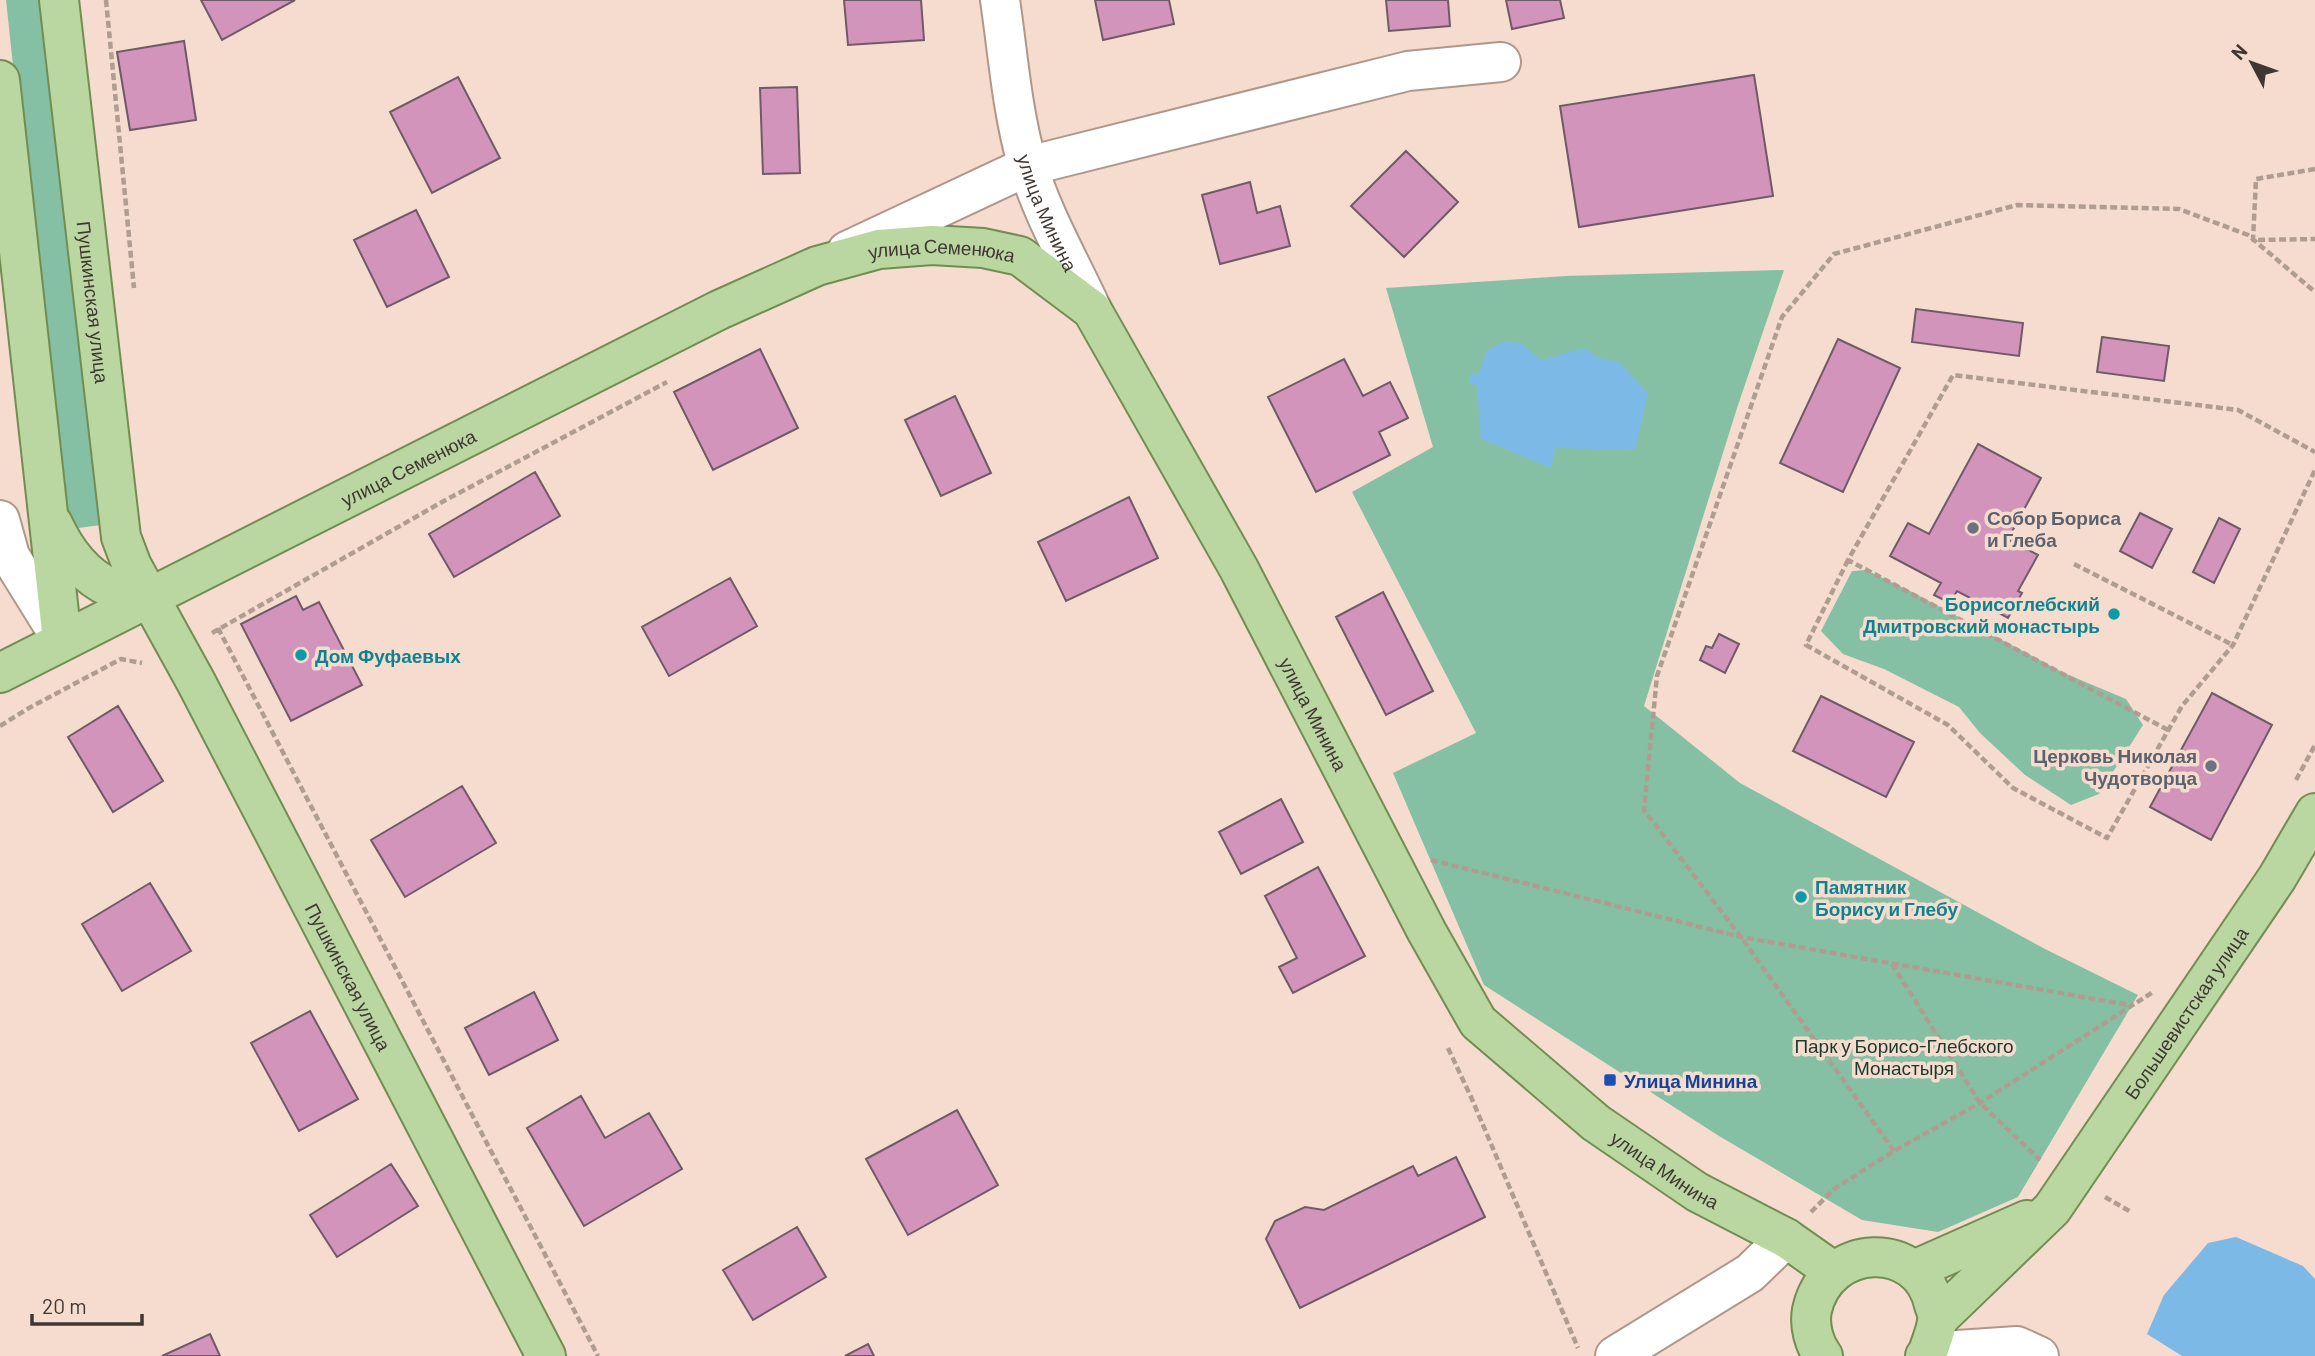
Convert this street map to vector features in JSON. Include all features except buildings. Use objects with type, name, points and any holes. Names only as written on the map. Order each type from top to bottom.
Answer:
[{"type":"main road","name":"Пушкинская улица","points":[[60,0],[121,537],[132,566],[202,694],[546,1356]]},
{"type":"main road","points":[[0,80],[62,640]]},
{"type":"main road","name":"улица Семенюка","points":[[0,673],[719,310],[817,266],[880,248],[932,245],[983,248],[1020,256],[1092,310]]},
{"type":"main road","name":"улица Минина","points":[[1092,310],[1238,569],[1427,932],[1478,1022],[1596,1124],[1697,1192],[1786,1238],[1833,1271]]},
{"type":"main road","points":[[49,516],[72,557],[90,575],[112,588],[149,597]]},
{"type":"main road","name":"Большевистская улица","points":[[1930,1342],[2062,1194],[2277,878],[2304,799]]},
{"type":"main road","points":[[1914,1270],[2062,1194]]},
{"type":"main road","points":[[1823,1356],[1817,1348],[1810,1320],[1816,1293],[1833,1271],[1859,1258],[1888,1257],[1914,1270],[1931,1292],[1930,1342]]},
{"type":"street","name":"улица Минина","points":[[1000,0],[1019,132],[1028,166],[1092,310]]},
{"type":"street","name":"улица Семенюка","points":[[817,266],[1028,166],[1408,71],[1501,62]]},
{"type":"street","points":[[0,520],[10,556],[62,640]]},
{"type":"street","points":[[1615,1356],[1750,1273],[1786,1238]]},
{"type":"street","points":[[1930,1342],[2017,1346],[2039,1356]]},
{"type":"path","points":[[106,0],[135,301]]},
{"type":"path","points":[[2253,240],[2256,179],[2315,169]]},
{"type":"path","points":[[1894,1151],[1741,937],[1644,810],[1657,676],[1782,317],[1834,254],[2017,205],[2179,209],[2248,235],[2315,292]]},
{"type":"path","points":[[2253,240],[2315,239]]},
{"type":"path","points":[[2315,452],[2238,410],[1953,376],[1848,560],[1806,645],[1948,725],[2013,788],[2107,838],[2182,706],[2233,645],[2315,470]]},
{"type":"path","points":[[209,635],[442,502],[669,381]]},
{"type":"path","points":[[1848,560],[2168,730]]},
{"type":"path","points":[[2074,564],[2233,645]]},
{"type":"path","points":[[218,628],[598,1356]]},
{"type":"path","points":[[0,726],[121,659],[144,663]]},
{"type":"path","points":[[2304,799],[2315,745]]},
{"type":"path","points":[[1427,859],[1741,937],[2129,1005]]},
{"type":"path","points":[[1892,963],[1980,1103],[2042,1161],[2062,1194]]},
{"type":"path","points":[[1786,1238],[1834,1189],[1894,1151],[1980,1103],[2153,992]]},
{"type":"path","points":[[1442,1036],[1471,1097],[1582,1356]]},
{"type":"path","points":[[2116,1204],[2131,1212]]},
{"type":"green space","points":[[6,0],[41,0],[101,525],[63,530]]},
{"type":"green space","name":"Парк у Борисо-Глебского Монастыря","points":[[1784,270],[1737,408],[1644,706],[1740,783],[2045,949],[2138,995],[2018,1197],[1938,1232],[1862,1220],[1719,1136],[1484,985],[1393,773],[1476,733],[1352,492],[1433,447],[1386,288],[1566,276]]},
{"type":"green space","points":[[1866,570],[2064,673],[2126,699],[2143,725],[2099,794],[2071,805],[2025,775],[1980,733],[1959,707],[1884,669],[1843,654],[1821,631],[1852,571]]},
{"type":"water","points":[[1502,342],[1521,343],[1541,360],[1584,348],[1599,358],[1619,362],[1648,393],[1635,450],[1556,448],[1551,468],[1481,439],[1477,385],[1469,384],[1471,373],[1479,374],[1486,351]]},
{"type":"water","points":[[2236,1237],[2303,1266],[2315,1279],[2315,1356],[2182,1356],[2147,1334],[2164,1295],[2208,1243]]},
{"type":"place","name":"Собор Бориса и Глеба","points":[[1973,528]]},
{"type":"place","name":"Борисоглебский Дмитровский монастырь","points":[[2114,614]]},
{"type":"place","name":"Дом Фуфаевых","points":[[301,655]]},
{"type":"place","name":"Церковь Николая Чудотворца","points":[[2211,766]]},
{"type":"place","name":"Памятник Борису и Глебу","points":[[1801,897]]},
{"type":"place","name":"Улица Минина","points":[[1610,1080]]}]
